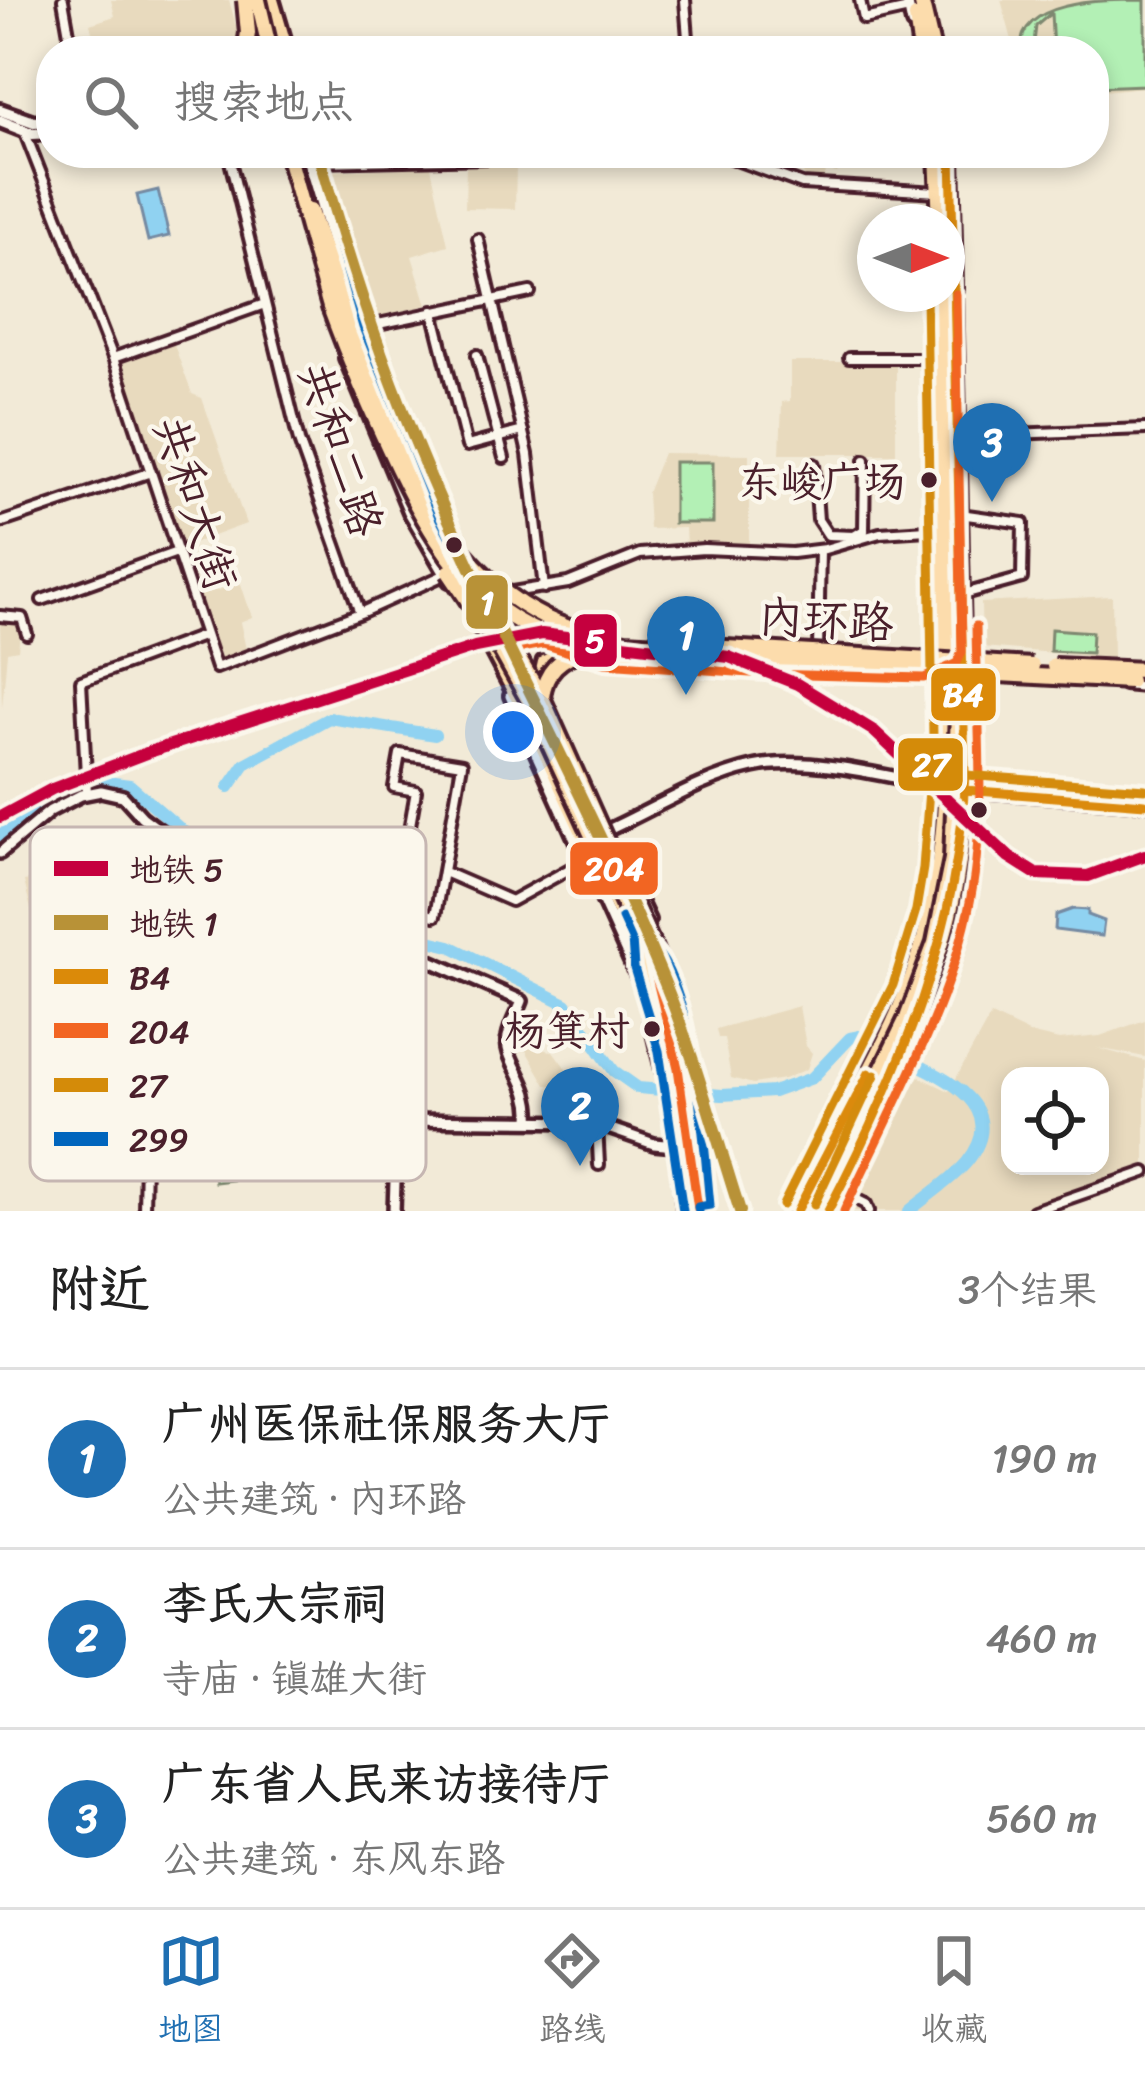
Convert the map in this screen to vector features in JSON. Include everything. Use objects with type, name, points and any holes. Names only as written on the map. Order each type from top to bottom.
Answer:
[{"type":"highway","points":[[251,0],[251,36]]},
{"type":"highway","points":[[251,0],[262,36]]},
{"type":"highway","points":[[916,2],[919,36]]},
{"type":"highway","points":[[916,2],[928,36]]},
{"type":"highway","name":"内环路","points":[[295,168],[325,292],[384,439],[453,567],[504,614],[562,643],[642,656],[1143,677]]},
{"type":"highway","name":"内环路","points":[[296,168],[340,303],[440,527],[488,581],[551,621],[615,641],[695,653],[895,660],[1143,677]]},
{"type":"highway","points":[[938,168],[940,204]]},
{"type":"highway","points":[[794,1211],[878,1056],[915,968],[942,854],[960,595],[950,168]]},
{"type":"highway","points":[[824,1207],[931,982],[948,928],[962,854],[965,790],[945,529],[941,312]]},
{"type":"highway","points":[[384,439],[427,540],[498,645],[562,764],[627,909],[657,990],[697,1209]]},
{"type":"highway","points":[[440,527],[543,700],[662,964],[683,1046],[697,1209]]},
{"type":"highway","points":[[562,764],[542,704],[545,681],[558,663],[592,649],[695,653]]},
{"type":"highway","points":[[895,660],[1066,662],[1143,677]]},
{"type":"highway","points":[[824,1207],[852,1131],[908,1018],[934,943],[952,859],[955,727],[962,706],[982,684],[1002,678],[1143,677]]},
{"type":"main road","points":[[267,36],[271,0]]},
{"type":"main road","points":[[0,110],[36,122]]},
{"type":"main road","points":[[0,121],[36,132]]},
{"type":"main road","points":[[295,168],[314,246],[344,334],[399,468],[599,871],[639,941],[662,954]]},
{"type":"main road","points":[[315,168],[363,327],[477,594]]},
{"type":"main road","points":[[440,551],[508,640],[570,649],[1143,677]]},
{"type":"main road","points":[[459,560],[498,595],[558,634]]},
{"type":"main road","points":[[487,612],[508,640],[601,828],[639,941],[680,1091],[697,1209]]},
{"type":"main road","points":[[499,662],[508,640],[532,628],[604,647],[742,651],[954,668]]},
{"type":"main road","points":[[539,707],[537,682],[542,667],[554,654],[570,649]]},
{"type":"main road","points":[[634,968],[639,941]]},
{"type":"main road","points":[[824,1207],[899,1054]]},
{"type":"main road","points":[[824,1207],[878,1056]]},
{"type":"street","points":[[63,0],[69,36]]},
{"type":"street","points":[[685,0],[688,36]]},
{"type":"street","points":[[860,0],[864,19],[916,2]]},
{"type":"street","name":"共和大街","points":[[24,132],[36,162]]},
{"type":"street","name":"共和大街","points":[[38,168],[113,358],[216,668],[360,613]]},
{"type":"street","name":"共和二路","points":[[231,168],[299,441],[360,613]]},
{"type":"street","points":[[758,168],[802,184],[940,192]]},
{"type":"street","points":[[478,239],[523,430],[544,588]]},
{"type":"street","points":[[363,327],[530,292]]},
{"type":"street","points":[[113,358],[262,305]]},
{"type":"street","points":[[433,311],[467,446],[523,430]]},
{"type":"street","points":[[344,334],[347,370],[403,498],[443,574],[460,589]]},
{"type":"street","points":[[477,356],[504,458]]},
{"type":"street","points":[[849,358],[942,358]]},
{"type":"street","points":[[957,436],[1145,429]]},
{"type":"street","points":[[864,534],[865,460]]},
{"type":"street","points":[[814,464],[818,520],[828,536],[945,529]]},
{"type":"street","points":[[399,468],[403,498]]},
{"type":"street","points":[[0,524],[151,472]]},
{"type":"street","points":[[958,514],[1023,523],[1022,578],[960,595]]},
{"type":"street","points":[[498,595],[592,575],[640,554],[704,549],[762,555],[820,550],[864,534]]},
{"type":"street","points":[[818,650],[820,550]]},
{"type":"street","points":[[42,600],[177,552]]},
{"type":"street","points":[[360,613],[443,574]]},
{"type":"street","points":[[0,616],[22,618],[27,634]]},
{"type":"street","points":[[86,789],[81,681],[205,635]]},
{"type":"street","points":[[742,651],[922,655],[954,668]]},
{"type":"street","points":[[499,662],[520,721],[634,968],[680,1091]]},
{"type":"street","points":[[542,667],[544,690],[601,828],[662,954],[680,1011],[675,1146],[697,1209]]},
{"type":"street","points":[[410,827],[416,791],[394,787],[400,754],[462,764],[435,916],[426,914]]},
{"type":"street","points":[[601,828],[740,771],[766,765],[834,769],[946,788]]},
{"type":"street","points":[[31,827],[86,789],[123,796],[155,827]]},
{"type":"street","points":[[965,790],[1145,804]]},
{"type":"street","points":[[570,808],[601,828]]},
{"type":"street","points":[[0,853],[30,828]]},
{"type":"street","points":[[599,871],[606,852]]},
{"type":"street","points":[[443,872],[511,901],[584,860]]},
{"type":"street","points":[[426,963],[522,1001],[507,1038],[508,1054],[532,1101],[530,1120]]},
{"type":"street","points":[[426,1120],[597,1122],[654,1144],[675,1146]]},
{"type":"street","points":[[597,1122],[599,1165]]},
{"type":"street","points":[[1033,1211],[1145,1172]]},
{"type":"street","points":[[144,1211],[145,1181]]},
{"type":"street","points":[[394,1211],[395,1181]]},
{"type":"street","points":[[824,1207],[866,1204],[869,1211]]},
{"type":"shaded area","points":[[111,0],[229,0],[238,33],[93,36],[90,24],[115,16]]},
{"type":"shaded area","points":[[1001,0],[1145,0],[1145,87],[1109,91],[1109,36],[1011,36]]},
{"type":"shaded area","points":[[431,168],[448,245],[412,256],[427,305],[375,319],[328,171]]},
{"type":"shaded area","points":[[466,168],[516,168],[515,209],[465,208]]},
{"type":"shaded area","points":[[798,168],[840,168],[837,173],[827,171],[820,182],[803,175],[805,170]]},
{"type":"shaded area","points":[[173,342],[192,394],[202,398],[246,524],[183,547],[120,360]]},
{"type":"shaded area","points":[[790,362],[896,362],[896,454],[780,454],[782,402],[790,401]]},
{"type":"shaded area","points":[[663,453],[749,454],[749,546],[686,546],[685,528],[649,529],[647,493]]},
{"type":"shaded area","points":[[241,584],[252,617],[240,622],[246,649],[222,660],[199,595]]},
{"type":"shaded area","points":[[1112,596],[1113,658],[982,647],[981,603]]},
{"type":"shaded area","points":[[0,622],[21,624],[18,650],[7,652],[2,708]]},
{"type":"shaded area","points":[[799,1006],[806,1046],[812,1053],[807,1069],[753,1084],[731,1078],[724,1038],[718,1038],[716,1029]]},
{"type":"shaded area","points":[[991,1015],[1029,1033],[1059,1040],[1100,1036],[1145,1020],[1145,1057],[1097,1048],[1145,1061],[1145,1164],[1020,1211],[843,1211],[916,1075],[949,1091]]},
{"type":"shaded area","points":[[524,1047],[553,1051],[579,1086],[546,1085]]},
{"type":"green space","points":[[1145,0],[1145,85],[1109,86],[1109,36],[1052,36],[1051,13],[1036,26],[1035,36],[1024,36],[1047,12],[1106,1]]},
{"type":"green space","points":[[674,462],[713,462],[713,523],[674,523]]},
{"type":"green space","points":[[1051,629],[1092,632],[1091,653],[1050,651]]},
{"type":"water","points":[[158,190],[169,236],[148,241],[137,195]]},
{"type":"water","points":[[1088,910],[1088,915],[1104,921],[1102,936],[1055,930],[1056,915]]},
{"type":"waterway","points":[[229,787],[245,764],[329,718],[435,735]]},
{"type":"waterway","points":[[0,835],[83,779],[130,785],[178,827]]},
{"type":"waterway","points":[[426,940],[450,946],[566,1004],[614,1071],[638,1088],[722,1095],[773,1092],[812,1078],[850,1038],[860,1036],[879,1046]]},
{"type":"waterway","points":[[891,1052],[962,1092],[981,1122],[979,1141],[967,1162],[909,1211]]},
{"type":"metro line","name":"1","points":[[322,168],[406,418],[478,584],[659,969],[740,1211]]},
{"type":"metro line","name":"5","points":[[0,817],[52,789],[149,752],[475,647],[542,634],[729,657],[797,684],[874,731],[1009,857],[1036,874],[1088,876],[1145,855]]},
{"type":"transit line","name":"299","points":[[317,168],[363,327],[439,517],[533,695],[647,942],[663,960],[676,988],[694,1064],[704,1144],[710,1205],[698,1207],[699,1211]]},
{"type":"transit line","name":"B4","points":[[828,1211],[880,1106],[922,999],[939,944],[961,831],[965,772],[951,168]]},
{"type":"transit line","name":"27","points":[[783,1205],[893,985],[916,910],[923,868],[933,737],[926,312]]},
{"type":"transit line","name":"204","points":[[698,1209],[678,1068],[646,935],[514,660],[521,648],[543,644],[605,663],[765,674],[924,678],[957,663],[962,652],[956,312]]},
{"type":"transit line","name":"204","points":[[844,1211],[930,1027],[968,912],[980,805],[976,626]]},
{"type":"transit line","name":"27","points":[[966,775],[1145,789]]},
{"type":"transit line","name":"B4","points":[[965,790],[1145,804]]},
{"type":"transit line","name":"299","points":[[622,918],[632,940],[634,968],[659,1051],[683,1211]]},
{"type":"transit line","name":"B4","points":[[797,1211],[869,1073]]},
{"type":"transit line","name":"27","points":[[814,1205],[875,1075]]},
{"type":"place","name":"东峻广场","points":[[929,480]]},
{"type":"place","name":"广东省人民来访接待厅","points":[[992,502]]},
{"type":"place","name":"广州医保社保服务大厅","points":[[686,695]]},
{"type":"place","name":"杨箕村","points":[[652,1029]]},
{"type":"place","name":"李氏大宗祠","points":[[580,1166]]}]
